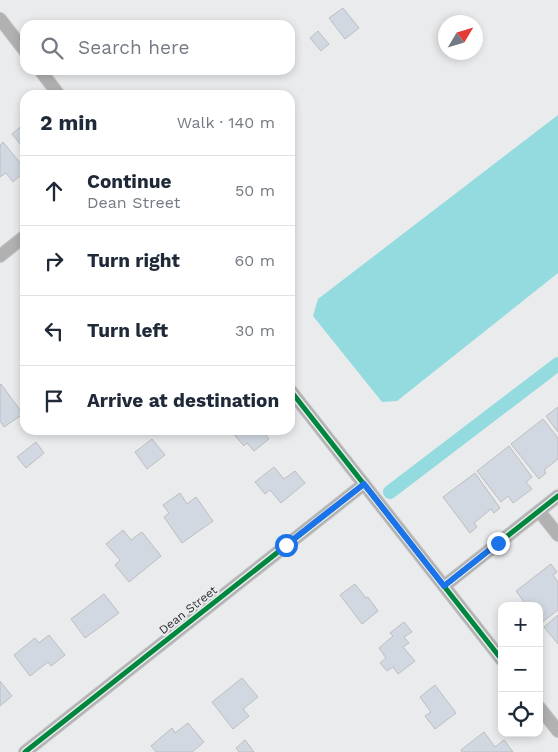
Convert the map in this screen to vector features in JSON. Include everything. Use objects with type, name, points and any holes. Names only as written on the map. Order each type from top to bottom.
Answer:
[{"type":"street","points":[[0,18],[20,44]]},
{"type":"street","points":[[44,75],[55,90]]},
{"type":"street","points":[[0,256],[20,240]]},
{"type":"street","points":[[295,396],[498,655]]},
{"type":"street","name":"Dean Street","points":[[25,752],[364,484]]},
{"type":"street","points":[[444,586],[558,496]]},
{"type":"street","points":[[539,511],[558,535]]},
{"type":"street","points":[[543,712],[558,731]]},
{"type":"water","points":[[558,115],[558,273],[397,401],[382,402],[313,316],[318,299]]},
{"type":"building","points":[[343,8],[359,28],[345,39],[329,18]]},
{"type":"building","points":[[318,31],[329,44],[321,51],[310,38]]},
{"type":"building","points":[[20,127],[20,144],[12,134]]},
{"type":"building","points":[[3,142],[20,163],[20,176],[13,182],[6,173],[0,177],[0,145]]},
{"type":"building","points":[[0,385],[20,410],[20,416],[4,427],[0,421]]},
{"type":"building","points":[[558,407],[558,432],[546,416]]},
{"type":"building","points":[[543,419],[558,438],[558,459],[544,470],[546,473],[539,479],[511,444]]},
{"type":"building","points":[[234,435],[266,435],[269,439],[254,451],[247,443],[244,446]]},
{"type":"building","points":[[152,439],[165,455],[147,469],[135,452]]},
{"type":"building","points":[[36,442],[44,453],[26,468],[17,457]]},
{"type":"building","points":[[509,446],[532,477],[526,482],[532,489],[513,503],[508,496],[501,502],[477,471]]},
{"type":"building","points":[[274,467],[284,479],[295,471],[305,483],[281,503],[270,490],[265,494],[255,482]]},
{"type":"building","points":[[475,473],[500,508],[494,513],[491,509],[474,523],[477,527],[470,533],[443,497]]},
{"type":"building","points":[[180,493],[187,504],[196,497],[213,521],[182,543],[164,517],[169,513],[163,505]]},
{"type":"building","points":[[123,530],[131,540],[142,532],[161,556],[129,582],[115,565],[120,560],[106,544]]},
{"type":"building","points":[[551,564],[557,572],[553,575],[558,582],[558,610],[543,621],[543,602],[524,602],[516,591]]},
{"type":"building","points":[[355,584],[378,611],[362,624],[340,595]]},
{"type":"building","points":[[104,594],[119,613],[85,638],[71,619]]},
{"type":"building","points":[[558,615],[558,644],[544,627]]},
{"type":"building","points":[[404,622],[412,632],[404,637],[409,643],[403,647],[415,661],[398,674],[393,667],[387,671],[380,663],[386,658],[379,648],[393,636],[390,633]]},
{"type":"building","points":[[49,635],[65,655],[51,666],[48,662],[30,676],[14,655],[35,638],[39,643]]},
{"type":"building","points":[[242,678],[258,697],[243,709],[249,716],[233,729],[212,702]]},
{"type":"building","points":[[0,681],[12,696],[0,706]]},
{"type":"building","points":[[435,685],[456,713],[435,729],[425,716],[431,712],[420,697]]},
{"type":"building","points":[[188,723],[204,742],[192,752],[156,752],[151,746],[172,728],[175,733]]},
{"type":"building","points":[[484,732],[495,747],[504,740],[513,752],[462,752],[461,750]]},
{"type":"building","points":[[245,740],[254,752],[239,752],[236,748]]},
{"type":"waterway","points":[[390,492],[558,364]]},
{"type":"cycle path","points":[[295,396],[498,655]]},
{"type":"cycle path","points":[[25,752],[364,484]]},
{"type":"cycle path","points":[[444,586],[558,496]]},
{"type":"route","points":[[286,545],[364,484],[444,586],[498,543]]}]
